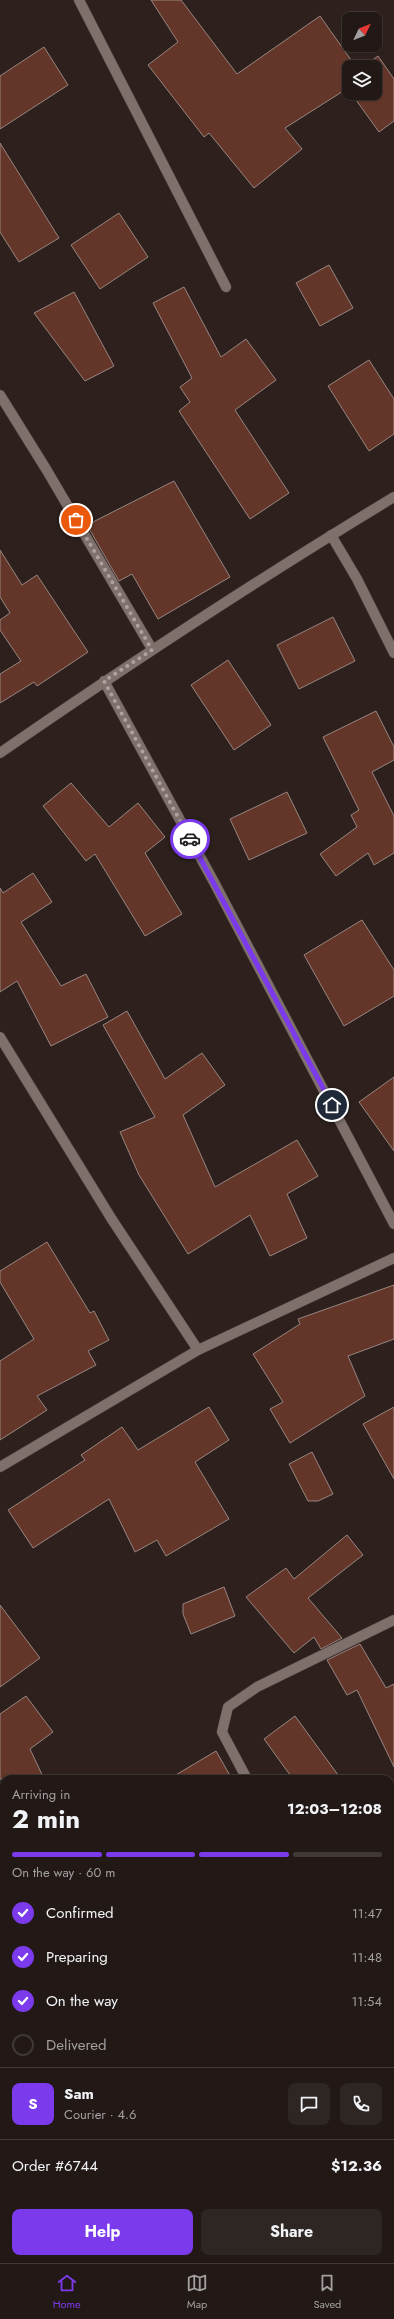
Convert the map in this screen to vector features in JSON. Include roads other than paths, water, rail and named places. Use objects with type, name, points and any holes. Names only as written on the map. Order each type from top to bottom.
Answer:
[{"type":"street","points":[[79,0],[226,287]]},
{"type":"street","points":[[0,395],[46,468],[152,650]]},
{"type":"street","points":[[0,753],[104,681],[331,535],[394,497]]},
{"type":"street","points":[[331,535],[357,579],[394,653]]},
{"type":"street","points":[[104,681],[215,884],[394,1224]]},
{"type":"street","points":[[0,1037],[111,1218],[198,1350]]},
{"type":"street","points":[[0,1467],[198,1350],[394,1258]]},
{"type":"street","points":[[245,1775],[222,1732],[228,1707],[257,1687],[394,1620]]}]
